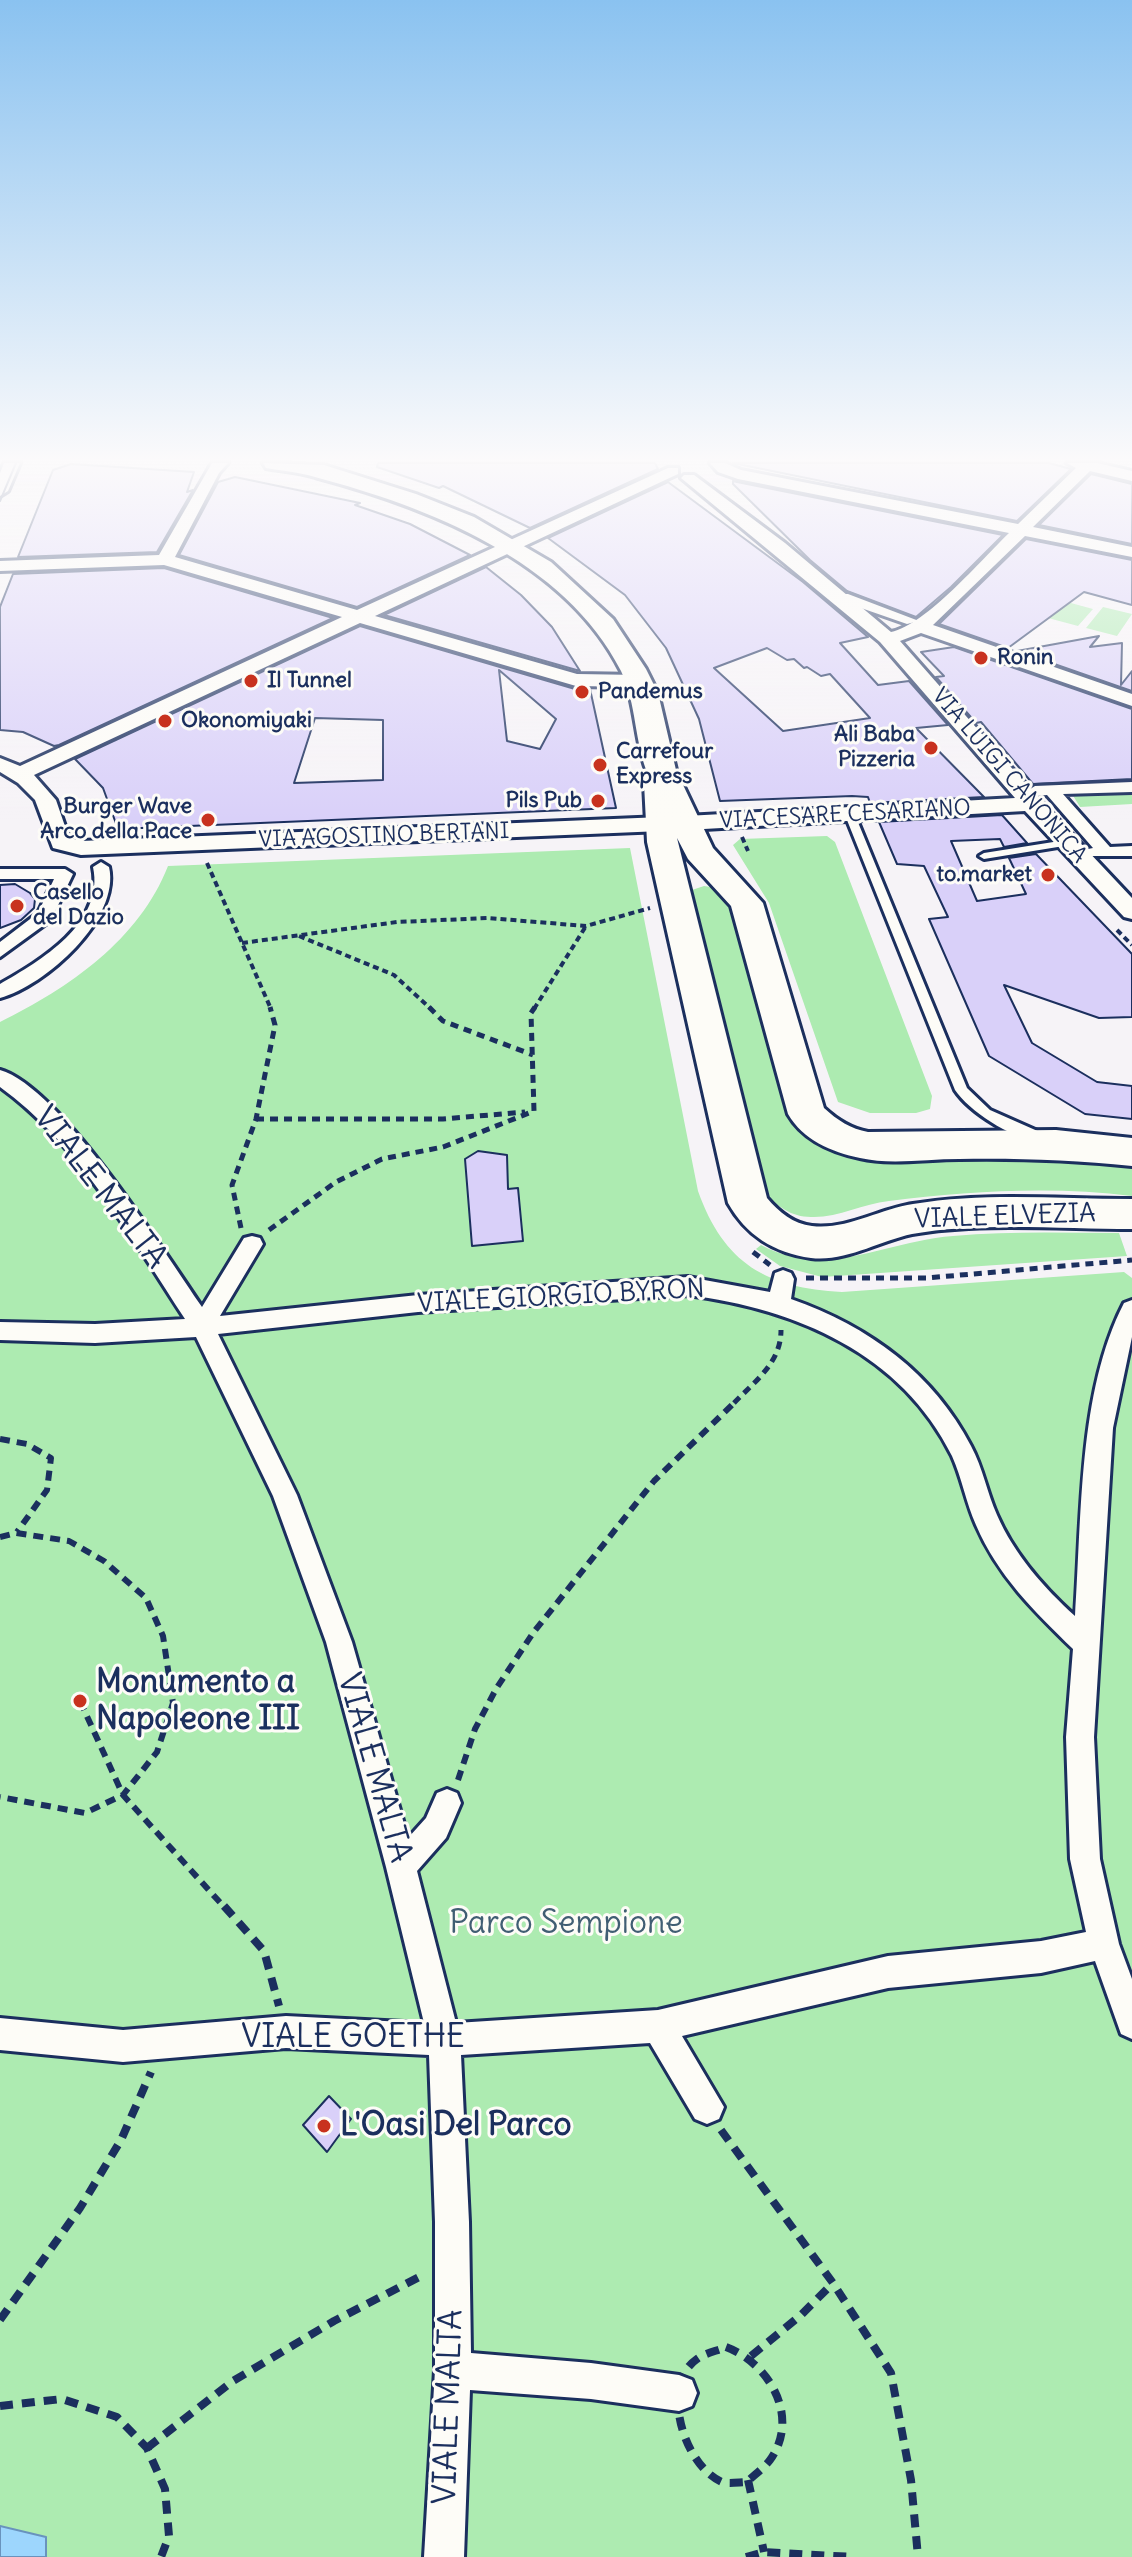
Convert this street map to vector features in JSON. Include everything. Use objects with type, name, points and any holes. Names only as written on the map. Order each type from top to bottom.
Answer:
[{"type":"main road","name":"VIALE GIORGIO BYRON","points":[[561,582],[585,603],[619,645],[639,681],[673,824],[662,842],[669,897],[748,1203],[764,1223],[785,1272]]},
{"type":"main road","points":[[673,824],[747,903],[807,1114],[826,1131],[850,1143],[868,1146],[1056,1144],[1132,1152]]},
{"type":"main road","points":[[669,897],[703,880],[733,886]]},
{"type":"main road","name":"VIALE ELVEZIA","points":[[785,1272],[812,1242],[837,1241],[912,1219],[985,1214],[1130,1219]]},
{"type":"street","points":[[240,582],[576,680],[639,681]]},
{"type":"street","points":[[10,769],[436,582]]},
{"type":"street","points":[[823,582],[840,596],[1132,700]]},
{"type":"street","points":[[887,638],[907,634],[963,582]]},
{"type":"street","name":"VIA LUIGI CANONICA","points":[[840,596],[887,638],[1039,795],[1071,848],[1132,912]]},
{"type":"street","name":"VIA AGOSTINO BERTANI","points":[[10,769],[46,803],[61,843],[104,858],[673,824]]},
{"type":"street","name":"VIA CESARE CESARIANO","points":[[673,824],[850,815],[1132,787]]},
{"type":"street","points":[[1039,795],[1105,852]]},
{"type":"street","name":"VIA CESARE CESARIANO","points":[[1071,848],[1132,851]]},
{"type":"street","points":[[0,951],[75,904],[103,876],[104,858]]},
{"type":"street","points":[[0,874],[65,874],[75,904],[73,942],[49,962],[0,992]]},
{"type":"street","name":"VIALE MALTA","points":[[0,1077],[38,1104],[119,1202],[202,1326],[285,1495],[339,1642],[401,1867],[444,2040],[453,2370],[444,2557]]},
{"type":"street","points":[[202,1326],[252,1244]]},
{"type":"street","name":"VIALE GIORGIO BYRON","points":[[0,1331],[45,1335],[202,1326],[385,1307],[688,1286],[735,1290],[785,1272],[831,1321],[884,1355],[927,1399],[962,1452],[985,1519],[1026,1585],[1085,1643]]},
{"type":"street","points":[[1132,1309],[1118,1344],[1123,1360],[1101,1428],[1080,1737],[1085,1859],[1104,1944],[1132,2023]]},
{"type":"street","points":[[401,1867],[436,1828],[447,1803]]},
{"type":"street","name":"VIALE GOETHE","points":[[0,2034],[123,2046],[286,2032],[444,2040],[658,2026],[888,1972],[1041,1957],[1104,1944]]},
{"type":"street","points":[[658,2026],[707,2107]]},
{"type":"street","points":[[453,2370],[591,2381],[679,2393]]},
{"type":"lane","points":[[850,815],[961,1090],[970,1104],[984,1114],[1056,1144]]},
{"type":"lane","name":"VIA CESARE CESARIANO","points":[[984,856],[1071,848]]},
{"type":"path","points":[[742,838],[748,851]]},
{"type":"path","points":[[206,862],[267,995],[275,1025],[256,1119],[232,1185],[237,1222],[252,1244],[284,1217],[336,1182],[382,1159],[443,1147],[534,1111]]},
{"type":"path","points":[[242,943],[397,922],[488,918],[586,926],[669,897]]},
{"type":"path","points":[[534,1111],[531,1013],[586,926]]},
{"type":"path","points":[[298,936],[394,975],[443,1021],[533,1055]]},
{"type":"path","points":[[256,1119],[443,1119],[534,1111]]},
{"type":"path","points":[[742,1243],[762,1261],[785,1272],[829,1280],[933,1276],[1132,1260]]},
{"type":"path","points":[[447,1803],[475,1729],[496,1689],[533,1633],[654,1481],[770,1367],[781,1343],[785,1272]]},
{"type":"path","points":[[0,1439],[27,1444],[51,1458],[53,1480],[40,1506],[16,1533]]},
{"type":"path","points":[[0,1537],[16,1533],[69,1541],[104,1561],[146,1598],[163,1636],[173,1703],[157,1752],[123,1795],[85,1813],[0,1797]]},
{"type":"path","points":[[80,1701],[123,1795],[264,1951],[286,2032]]},
{"type":"path","points":[[0,2320],[36,2273],[121,2140],[164,2042]]},
{"type":"path","points":[[707,2107],[833,2283],[891,2373],[911,2480],[918,2557]]},
{"type":"path","points":[[147,2448],[233,2381],[334,2321],[452,2259]]},
{"type":"path","points":[[751,2356],[801,2315],[833,2283]]},
{"type":"path","points":[[726,2347],[751,2356],[773,2383],[781,2422],[772,2458],[761,2471],[748,2480],[720,2481],[695,2462],[680,2430],[679,2393],[691,2365],[713,2349],[726,2347]]},
{"type":"path","points":[[0,2406],[62,2399],[117,2417],[147,2448],[165,2489],[169,2536],[161,2557]]},
{"type":"path","points":[[748,2480],[764,2552]]},
{"type":"path","points":[[746,2557],[764,2552],[853,2557]]},
{"type":"green space","points":[[1023,590],[1093,609],[1078,626],[1007,607]]},
{"type":"green space","points":[[1103,607],[1132,614],[1117,636],[1086,628]]},
{"type":"green space","points":[[1132,792],[1132,804],[1080,807],[1072,794]]},
{"type":"green space","points":[[827,836],[835,842],[932,1096],[930,1109],[916,1113],[870,1113],[838,1102],[769,903],[733,845],[740,839]]},
{"type":"green space","name":"Parco Sempione","points":[[630,848],[698,1191],[721,1237],[735,1254],[770,1278],[815,1290],[842,1292],[1124,1272],[1132,1278],[1132,2557],[0,2557],[0,1022],[51,994],[99,959],[139,917],[168,866]]},
{"type":"green space","points":[[704,886],[717,888],[728,898],[804,1131],[1028,1157],[1132,1165],[1132,1196],[1072,1191],[979,1192],[889,1201],[821,1217],[797,1215],[780,1207],[764,1194],[691,899],[692,890]]},
{"type":"green space","points":[[1119,1233],[1127,1256],[822,1277],[780,1266],[756,1249],[761,1245],[785,1255],[833,1259],[953,1236]]},
{"type":"water","points":[[0,2526],[46,2537],[46,2557],[0,2557]]},
{"type":"building","points":[[10,582],[212,582],[333,618],[54,746],[23,732],[0,730],[0,607]]},
{"type":"building","points":[[273,582],[411,582],[357,607]]},
{"type":"building","points":[[453,582],[505,582],[552,627],[580,671],[384,615]]},
{"type":"building","points":[[608,582],[803,582],[868,637],[840,643],[878,685],[909,681],[948,725],[916,728],[984,797],[870,803],[868,797],[852,796],[720,801],[699,719],[666,648],[625,595]],"holes":[[[767,648],[787,660],[794,659],[821,676],[830,674],[870,718],[783,731],[714,668]]]},
{"type":"building","points":[[837,582],[956,582],[916,617],[847,591]]},
{"type":"building","points":[[982,582],[1132,582],[1132,605],[1084,592],[1008,648],[939,624]]},
{"type":"building","points":[[360,626],[575,689],[590,689],[616,808],[118,829],[103,788],[75,759]],"holes":[[[499,670],[556,719],[540,749],[507,741]],[[315,718],[383,720],[383,780],[294,783]]]},
{"type":"building","points":[[1099,636],[1090,647],[1122,643],[1121,685],[1132,671],[1132,691],[1017,651]]},
{"type":"building","points":[[954,647],[1132,709],[1132,779],[1033,784],[981,722],[976,723],[936,677],[944,676],[921,652]]},
{"type":"building","points":[[1002,815],[1027,843],[1004,847],[1000,839],[951,841],[977,901],[1026,894],[1009,858],[1036,854],[1132,954],[1132,1017],[1099,1018],[1004,985],[1032,1043],[1097,1082],[1132,1086],[1132,1119],[1085,1114],[989,1056],[929,919],[948,917],[924,866],[897,864],[879,822]]},
{"type":"building","name":"Casello del Dazio","points":[[15,884],[35,899],[34,908],[21,920],[0,928],[0,885]]},
{"type":"building","points":[[478,1151],[507,1155],[508,1189],[518,1188],[523,1241],[472,1246],[465,1159]]},
{"type":"building","points":[[329,2096],[351,2119],[327,2152],[303,2125]]},
{"type":"place","name":"Ronin","points":[[981,658]]},
{"type":"place","name":"Il Tunnel","points":[[251,681]]},
{"type":"place","name":"Pandemus","points":[[582,692]]},
{"type":"place","name":"Okonomiyaki","points":[[165,721]]},
{"type":"place","name":"Ali Baba Pizzeria","points":[[931,748]]},
{"type":"place","name":"Carrefour Express","points":[[600,765]]},
{"type":"place","name":"Pils Pub","points":[[598,801]]},
{"type":"place","name":"Burger Wave Arco della Pace","points":[[208,820]]},
{"type":"place","name":"to.market","points":[[1048,875]]},
{"type":"place","name":"Casello del Dazio","points":[[17,906]]},
{"type":"place","name":"Monumento a Napoleone III","points":[[80,1701]]},
{"type":"place","name":"L'Oasi Del Parco","points":[[324,2126]]}]
